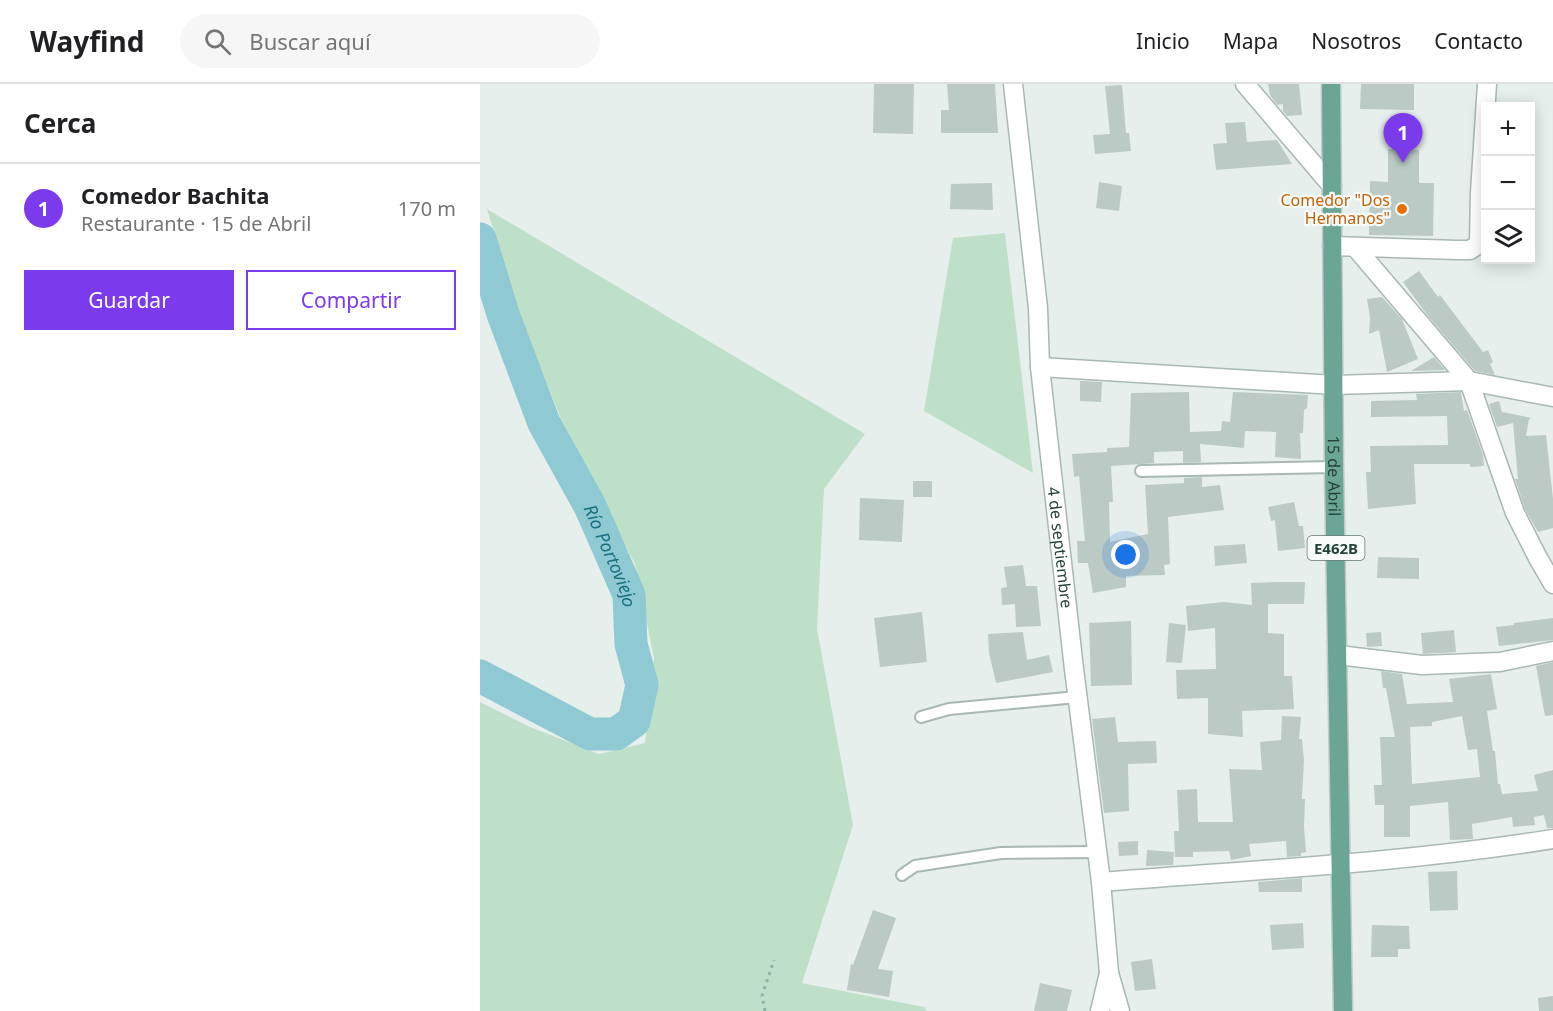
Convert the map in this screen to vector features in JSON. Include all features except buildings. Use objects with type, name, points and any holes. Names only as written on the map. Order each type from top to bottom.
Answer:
[{"type":"main road","name":"15 de Abril","points":[[1331,84],[1334,467],[1343,1011]]},
{"type":"street","name":"4 de septiembre","points":[[1013,84],[1038,308],[1040,368],[1077,697],[1098,852],[1109,973],[1120,1011]]},
{"type":"street","points":[[1245,84],[1332,186]]},
{"type":"street","points":[[1332,246],[1470,250],[1479,243],[1487,84]]},
{"type":"street","points":[[1355,247],[1469,381],[1515,513],[1553,584]]},
{"type":"street","points":[[1040,368],[1334,385],[1469,381],[1553,397]]},
{"type":"street","points":[[1338,655],[1422,664],[1500,662],[1553,651]]},
{"type":"street","points":[[1101,882],[1341,863],[1505,847],[1553,839]]},
{"type":"street","points":[[1100,1011],[1109,973]]},
{"type":"lane","points":[[1141,471],[1334,467]]},
{"type":"lane","points":[[921,717],[949,709],[1077,697]]},
{"type":"lane","points":[[902,875],[915,866],[1001,853],[1098,852]]},
{"type":"path","points":[[765,1011],[762,996],[774,960]]},
{"type":"green space","points":[[487,209],[865,434],[824,489],[817,629],[853,825],[802,983],[924,1007],[927,1011],[480,1011],[480,702],[530,727],[599,754],[645,743],[654,658],[635,564],[561,419],[520,316]]},
{"type":"green space","points":[[1005,233],[1033,473],[924,411],[953,238]]},
{"type":"waterway","name":"Río Portoviejo","points":[[480,239],[503,314],[544,423],[590,506],[629,595],[631,644],[642,685],[634,721],[616,734],[590,734],[480,676]]},
{"type":"place","name":"Comedor Bachita","points":[[1403,163]]},
{"type":"place","name":"Comedor \"Dos Hermanos\"","points":[[1402,209]]}]
